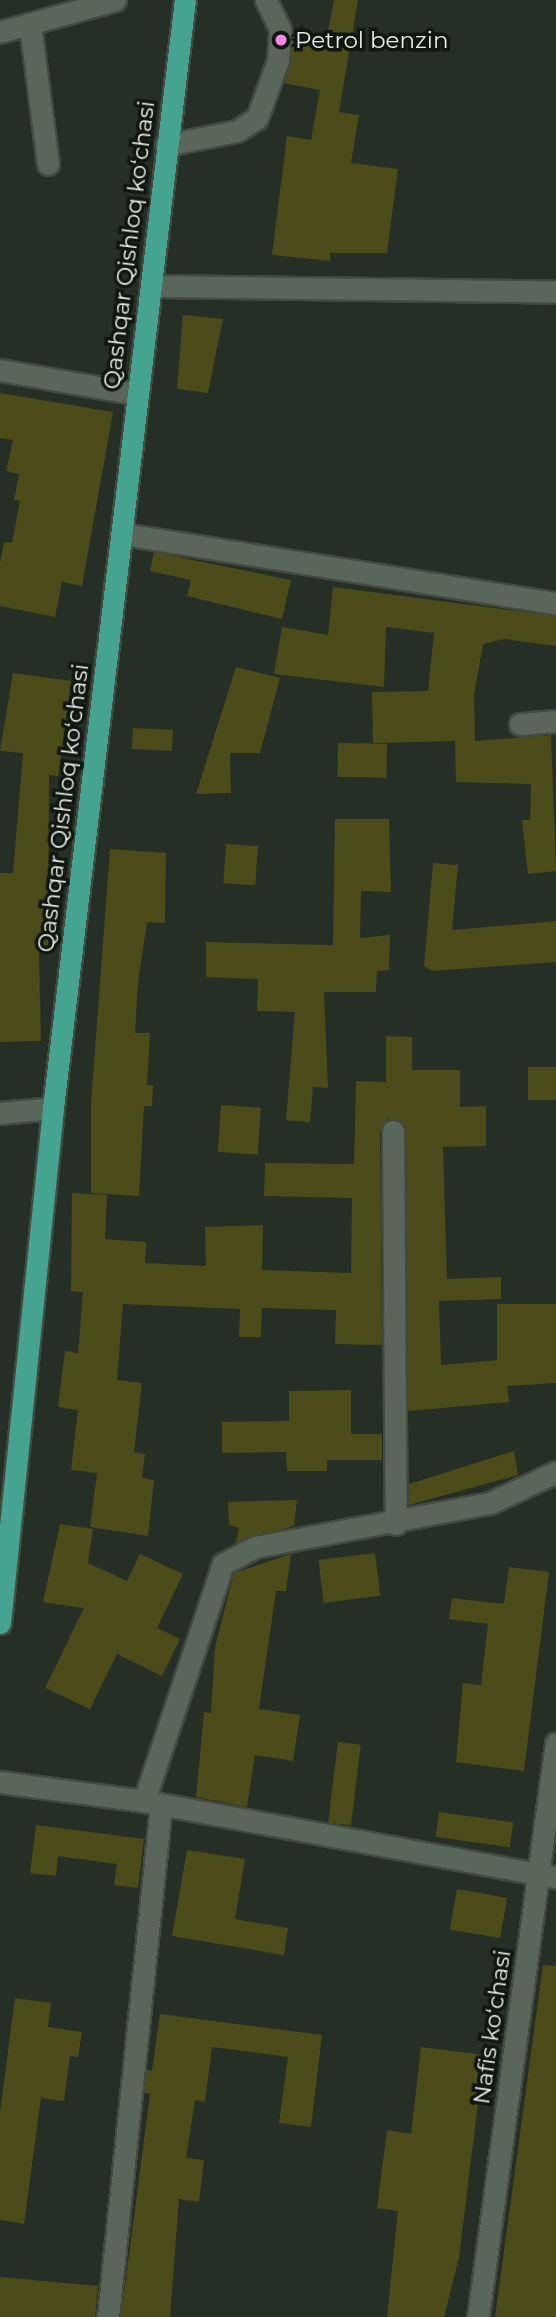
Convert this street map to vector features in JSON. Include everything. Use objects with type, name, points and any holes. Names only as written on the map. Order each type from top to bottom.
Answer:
[{"type":"main road","name":"Qashqar Qishloq koʻchasi","points":[[0,1623],[53,1108],[185,0]]},
{"type":"street","points":[[0,32],[115,0]]},
{"type":"street","points":[[166,145],[237,131],[257,118],[279,39],[266,0]]},
{"type":"street","points":[[30,24],[48,164]]},
{"type":"street","points":[[151,286],[556,292]]},
{"type":"street","points":[[0,370],[138,394]]},
{"type":"street","points":[[123,534],[556,603]]},
{"type":"street","points":[[520,724],[556,721]]},
{"type":"street","points":[[0,1113],[53,1108]]},
{"type":"street","points":[[393,1132],[396,1524]]},
{"type":"street","points":[[108,2317],[153,1803],[223,1564],[255,1547],[396,1524],[491,1503],[556,1472]]},
{"type":"street","name":"Nafis koʻchasi","points":[[478,2317],[548,1876],[556,1743]]},
{"type":"street","points":[[0,1782],[153,1803],[548,1876]]},
{"type":"building","points":[[334,0],[358,0],[339,112],[359,115],[351,163],[398,169],[387,253],[330,253],[330,261],[272,255],[287,136],[311,140],[320,90],[283,83],[293,36],[326,42]]},
{"type":"building","points":[[183,315],[223,319],[208,393],[177,389]]},
{"type":"building","points":[[0,393],[113,412],[82,586],[62,582],[55,617],[0,606],[0,563],[4,542],[12,543],[20,501],[14,500],[19,474],[6,471],[13,440],[0,438]]},
{"type":"building","points":[[154,552],[291,580],[282,619],[187,596],[191,580],[150,571]]},
{"type":"building","points":[[333,587],[556,616],[556,646],[504,639],[483,644],[474,695],[475,741],[551,735],[556,871],[528,874],[522,820],[530,820],[531,784],[456,782],[455,741],[373,743],[372,692],[428,691],[434,633],[386,627],[384,687],[274,674],[282,627],[328,635]]},
{"type":"building","points":[[236,667],[280,678],[260,753],[230,753],[231,793],[196,794]]},
{"type":"building","points":[[13,673],[71,681],[58,776],[49,775],[48,952],[39,952],[41,1041],[0,1042],[0,873],[13,873],[23,753],[0,751]]},
{"type":"building","points":[[133,728],[173,730],[172,751],[132,749]]},
{"type":"building","points":[[338,743],[387,744],[386,778],[337,777]]},
{"type":"building","points":[[335,819],[389,819],[391,892],[361,891],[360,938],[390,935],[389,970],[377,971],[376,992],[324,992],[328,1088],[313,1087],[310,1122],[286,1120],[295,1012],[257,1011],[258,979],[206,977],[206,942],[333,945]]},
{"type":"building","points":[[226,844],[258,846],[255,885],[223,883]]},
{"type":"building","points":[[110,849],[166,853],[165,923],[147,922],[138,982],[135,1033],[150,1033],[147,1085],[153,1085],[152,1106],[144,1106],[139,1196],[91,1193],[91,1103]]},
{"type":"building","points":[[433,863],[458,865],[452,930],[556,921],[556,962],[432,971],[424,966]]},
{"type":"building","points":[[386,1036],[412,1037],[412,1070],[460,1070],[460,1107],[486,1106],[486,1146],[443,1147],[447,1279],[501,1277],[501,1299],[439,1301],[441,1365],[497,1360],[497,1304],[556,1304],[556,1383],[507,1386],[509,1402],[408,1411],[406,1131],[400,1120],[387,1119],[380,1131],[382,1345],[335,1344],[336,1310],[262,1308],[261,1337],[239,1337],[240,1309],[123,1304],[117,1380],[142,1383],[134,1452],[145,1454],[142,1478],[154,1480],[148,1536],[90,1527],[97,1473],[71,1470],[78,1410],[58,1407],[65,1351],[78,1353],[83,1292],[71,1291],[72,1193],[107,1195],[105,1239],[146,1242],[145,1263],[206,1266],[205,1227],[263,1225],[262,1270],[351,1273],[352,1198],[264,1196],[265,1163],[354,1164],[356,1081],[386,1082]]},
{"type":"building","points":[[528,1067],[556,1067],[556,1100],[528,1100]]},
{"type":"building","points":[[221,1105],[261,1108],[258,1155],[218,1152]]},
{"type":"building","points":[[351,1390],[351,1434],[382,1434],[382,1460],[327,1460],[327,1471],[287,1471],[286,1452],[222,1453],[222,1422],[289,1421],[289,1391]]},
{"type":"building","points":[[514,1451],[518,1475],[409,1505],[409,1484]]},
{"type":"building","points":[[297,1500],[294,1526],[236,1542],[239,1528],[229,1525],[228,1502]]},
{"type":"building","points":[[60,1524],[93,1529],[88,1563],[127,1581],[140,1554],[183,1574],[157,1628],[180,1639],[162,1676],[117,1654],[90,1709],[45,1688],[84,1608],[43,1602]]},
{"type":"building","points":[[375,1553],[380,1596],[324,1603],[318,1560]]},
{"type":"building","points":[[291,1554],[286,1591],[276,1591],[259,1709],[300,1715],[293,1761],[255,1755],[247,1807],[196,1797],[204,1712],[211,1713],[215,1647],[234,1573]]},
{"type":"building","points":[[509,1567],[549,1572],[524,1771],[456,1762],[463,1683],[481,1685],[488,1624],[449,1619],[452,1598],[504,1604]]},
{"type":"building","points":[[338,1742],[361,1745],[351,1825],[328,1822]]},
{"type":"building","points":[[439,1812],[513,1822],[510,1847],[436,1837]]},
{"type":"building","points":[[36,1825],[144,1839],[138,1888],[114,1885],[117,1864],[58,1856],[56,1876],[30,1873]]},
{"type":"building","points":[[187,1850],[245,1859],[235,1919],[288,1928],[284,1955],[172,1936]]},
{"type":"building","points":[[457,1889],[507,1898],[500,1938],[450,1929]]},
{"type":"building","points":[[543,1965],[556,1966],[556,2317],[495,2317]]},
{"type":"building","points":[[15,1998],[51,2003],[48,2027],[82,2032],[78,2057],[70,2056],[64,2101],[41,2098],[24,2224],[0,2220],[0,2112]]},
{"type":"building","points":[[160,2014],[322,2035],[311,2127],[279,2123],[288,2057],[212,2047],[205,2102],[195,2100],[186,2158],[204,2160],[199,2202],[179,2199],[170,2317],[121,2317],[150,2094],[144,2093],[147,2070],[152,2071]]},
{"type":"building","points":[[421,2047],[484,2055],[459,2257],[444,2317],[387,2317],[398,2211],[377,2208],[387,2130],[411,2134]]},
{"type":"building","points":[[0,2277],[98,2286],[95,2317],[0,2317]]},
{"type":"place","name":"Petrol benzin","points":[[281,40]]}]
